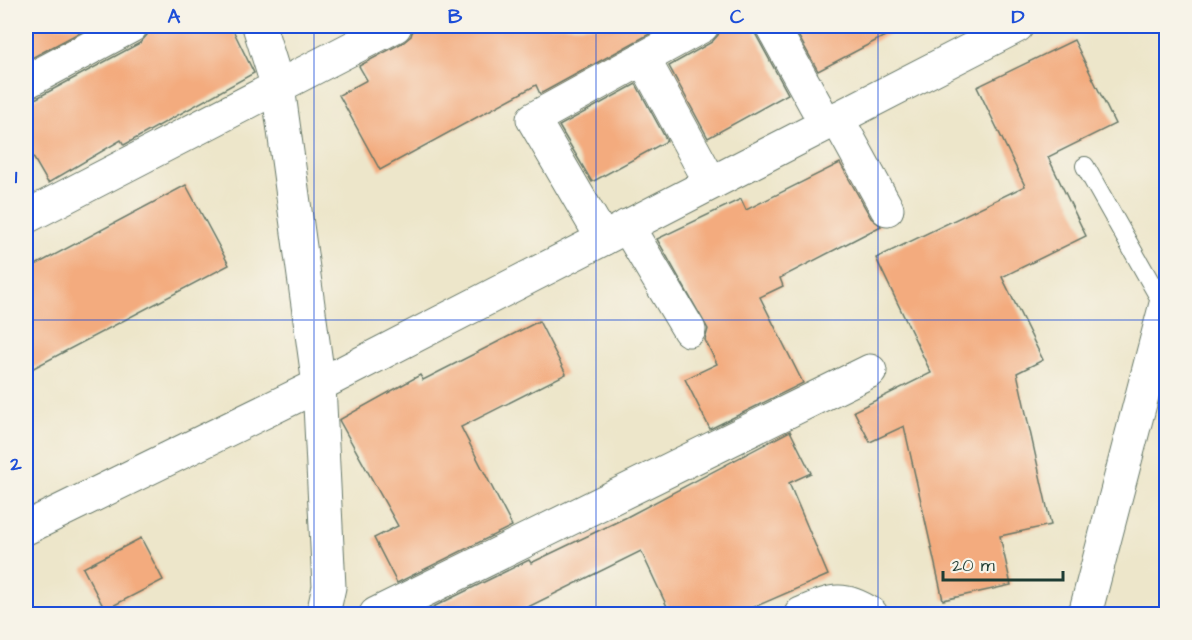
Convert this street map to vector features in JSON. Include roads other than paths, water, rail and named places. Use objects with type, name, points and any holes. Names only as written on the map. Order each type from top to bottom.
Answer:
[{"type":"street","points":[[26,82],[131,26]]},
{"type":"street","points":[[259,26],[278,87],[319,385],[329,587],[323,615]]},
{"type":"street","points":[[26,217],[395,26]]},
{"type":"street","points":[[689,330],[615,233],[533,119],[702,26]]},
{"type":"street","points":[[772,26],[887,209]]},
{"type":"street","points":[[26,528],[319,385],[1017,26]]},
{"type":"street","points":[[643,58],[711,183]]},
{"type":"street","points":[[1085,615],[1166,306]]},
{"type":"street","points":[[376,615],[870,371]]},
{"type":"street","points":[[801,615],[827,603],[852,602],[871,615]]},
{"type":"lane","points":[[1085,166],[1166,306]]}]
